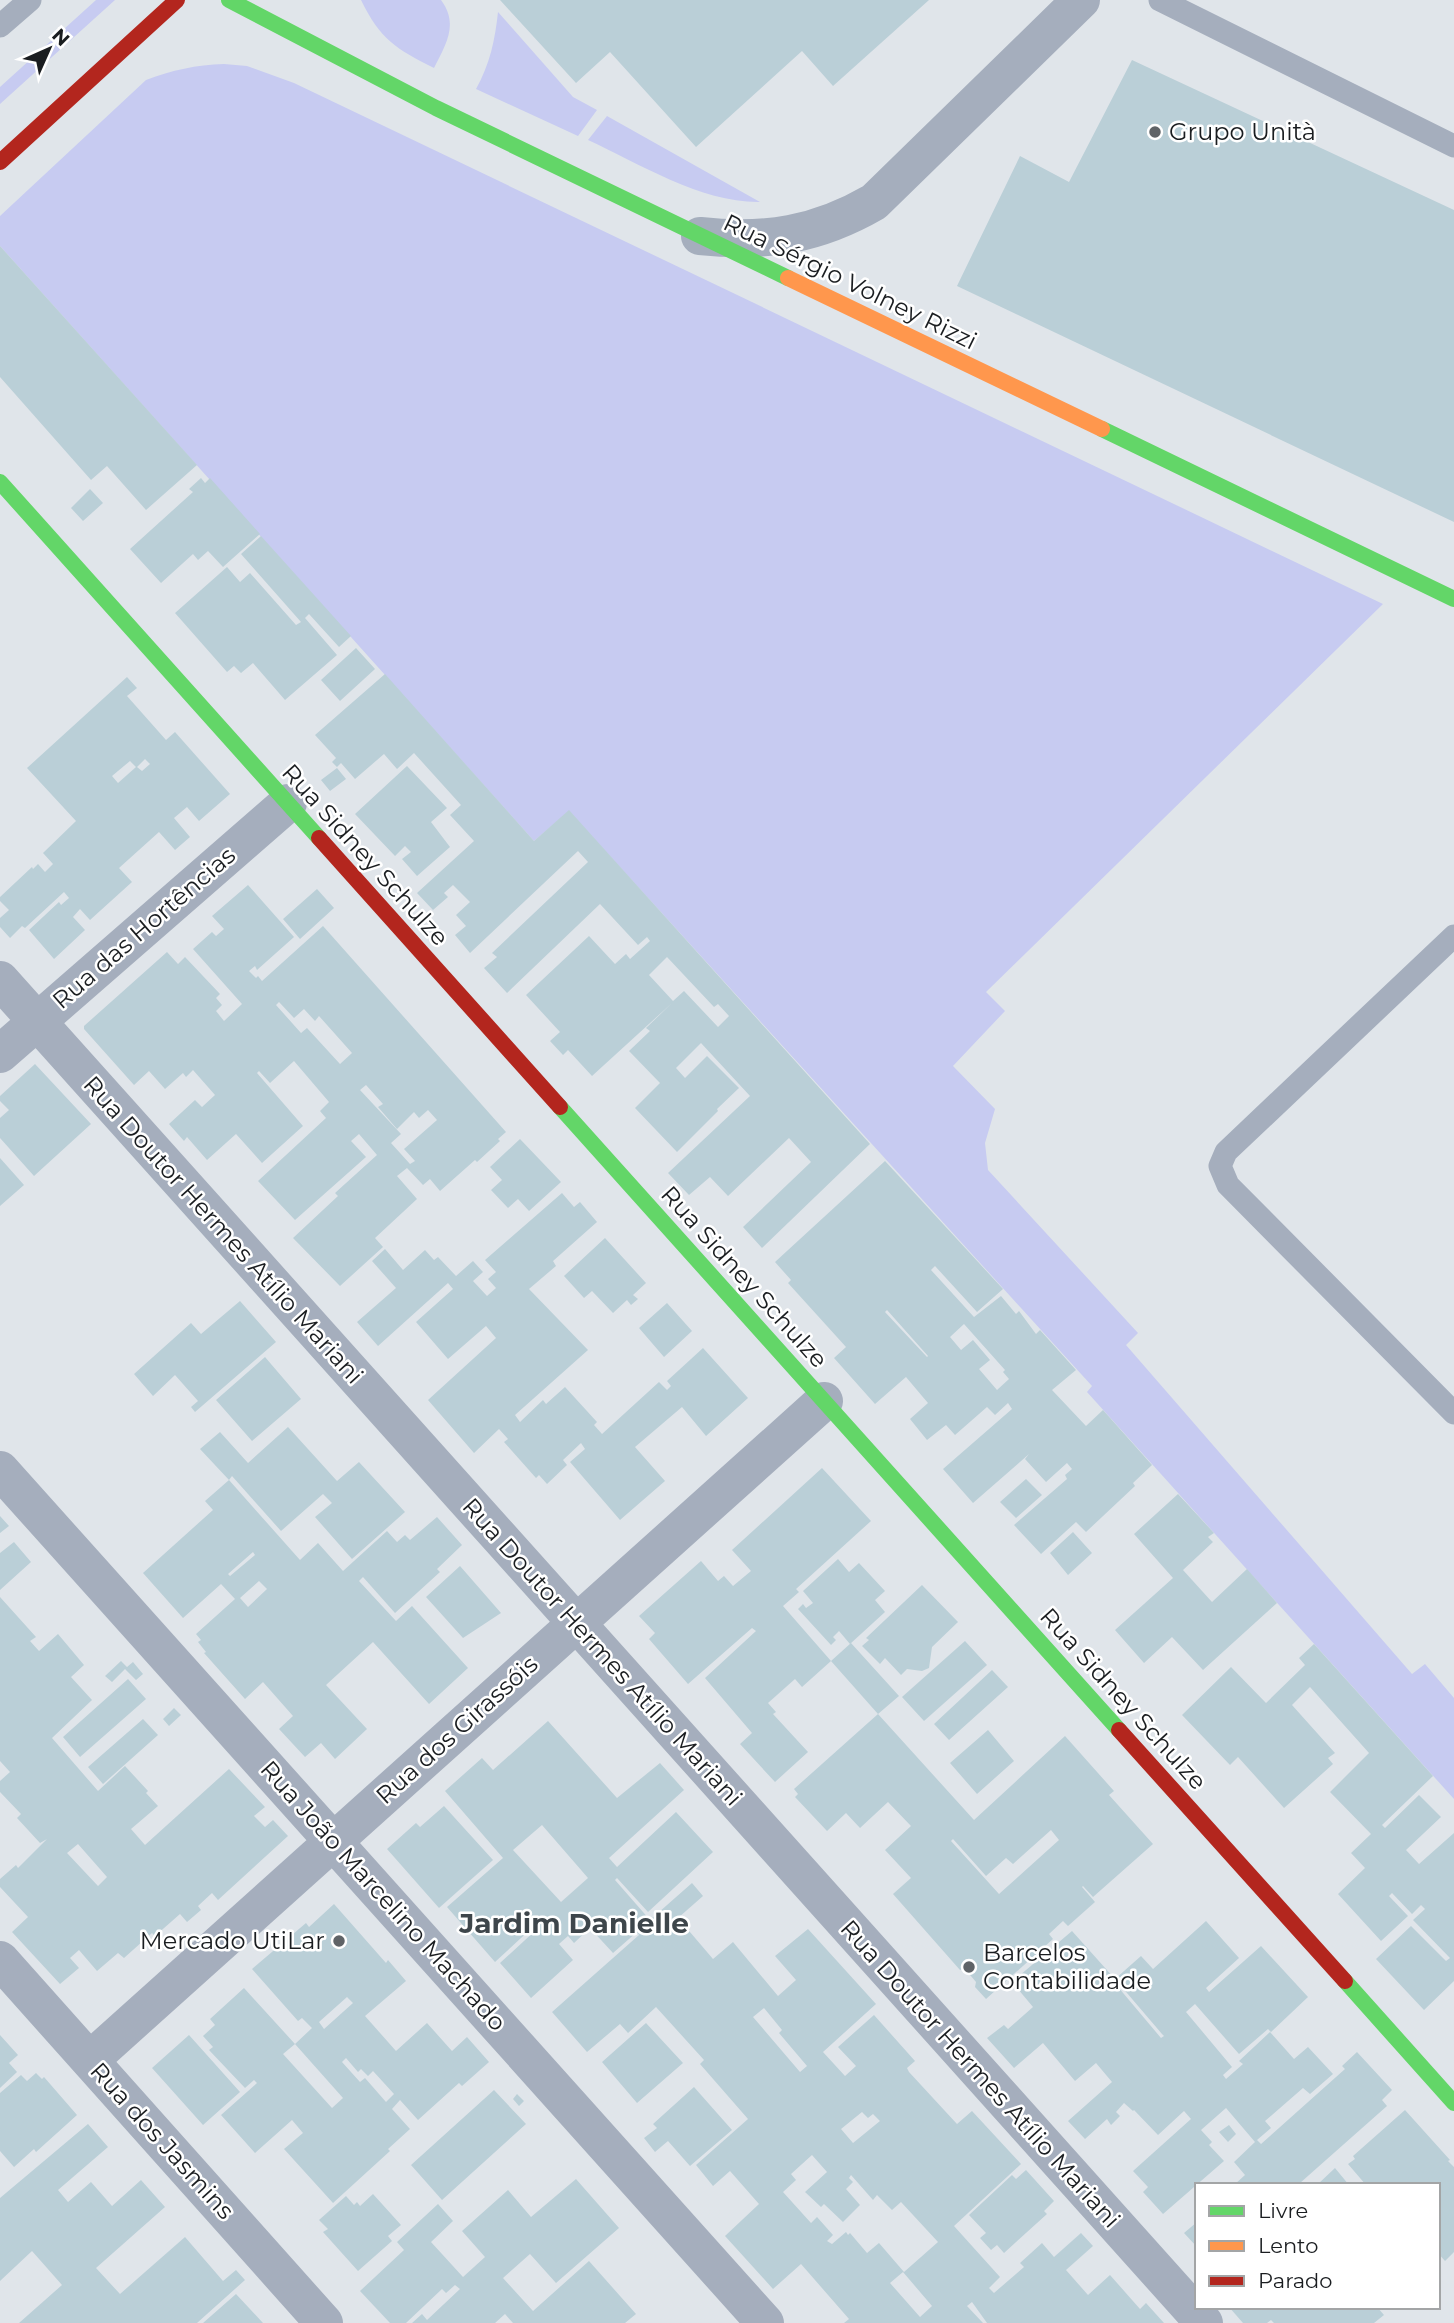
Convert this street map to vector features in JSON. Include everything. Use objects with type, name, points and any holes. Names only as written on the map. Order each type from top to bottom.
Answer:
[{"type":"street","points":[[0,162],[177,0]]},
{"type":"street","name":"Rua Sérgio Volney Rizzi","points":[[229,0],[436,108],[1454,599]]},
{"type":"street","points":[[700,236],[736,239],[813,230],[850,216],[874,202],[1081,0]]},
{"type":"street","name":"Rua Sidney Schulze","points":[[0,482],[1454,2103]]},
{"type":"street","name":"Rua das Hortências","points":[[0,1054],[288,803]]},
{"type":"street","name":"Rua Doutor Hermes Atílio Mariani","points":[[0,981],[1204,2323]]},
{"type":"street","name":"Rua dos Girassóis","points":[[90,2060],[824,1401]]},
{"type":"street","name":"Rua João Marcelino Machado","points":[[0,1469],[765,2323]]},
{"type":"street","name":"Rua dos Jasmins","points":[[0,1959],[324,2323]]},
{"type":"lane","points":[[0,26],[30,0]]},
{"type":"lane","points":[[1160,0],[1454,146]]},
{"type":"lane","points":[[1454,936],[1226,1152],[1220,1166],[1228,1185],[1454,1413]]},
{"type":"shaded area","points":[[96,0],[115,0],[0,104],[0,87]]},
{"type":"shaded area","points":[[361,0],[441,0],[450,26],[434,68],[390,42],[375,24]]},
{"type":"shaded area","points":[[498,12],[573,97],[597,110],[578,136],[476,89],[491,52]]},
{"type":"shaded area","points":[[224,64],[247,66],[294,83],[1383,604],[986,992],[1005,1011],[953,1066],[995,1109],[985,1143],[988,1170],[1138,1333],[1126,1345],[1412,1674],[1425,1664],[1454,1698],[1454,1799],[1087,1392],[1092,1386],[569,811],[534,841],[0,246],[0,216],[146,80],[184,69]]},
{"type":"shaded area","points":[[607,116],[760,202],[738,201],[694,189],[588,140]]},
{"type":"building","points":[[500,0],[929,0],[833,86],[802,51],[696,147],[610,52],[576,83]]},
{"type":"building","points":[[1132,60],[1454,210],[1454,522],[957,286],[1020,156],[1069,182]]},
{"type":"building","points":[[0,246],[197,465],[146,510],[107,466],[91,480],[0,377]]},
{"type":"building","points":[[201,478],[205,483],[210,478],[260,534],[223,567],[208,551],[198,560],[193,554],[161,583],[130,549],[193,492],[189,489]]},
{"type":"building","points":[[90,489],[103,503],[83,521],[71,508]]},
{"type":"building","points":[[261,536],[351,636],[339,647],[309,614],[305,618],[337,655],[285,700],[253,663],[241,673],[234,666],[227,672],[175,613],[227,567],[240,582],[250,573],[296,625],[301,622],[241,554]]},
{"type":"building","points":[[356,648],[375,669],[340,701],[321,680]]},
{"type":"building","points":[[385,674],[534,841],[569,810],[870,1144],[762,1248],[743,1227],[811,1162],[789,1138],[728,1196],[710,1177],[689,1195],[668,1173],[750,1096],[701,1043],[676,1068],[685,1078],[707,1056],[739,1088],[677,1152],[635,1108],[660,1083],[629,1051],[650,1031],[646,1028],[672,1003],[592,1076],[568,1050],[563,1055],[550,1041],[560,1032],[526,995],[589,936],[615,964],[626,954],[630,959],[650,941],[647,937],[638,945],[600,904],[507,993],[484,968],[497,957],[492,953],[588,862],[578,851],[470,953],[455,935],[466,926],[456,915],[470,902],[453,885],[444,893],[448,897],[433,910],[417,893],[474,841],[450,815],[461,805],[414,753],[397,769],[384,754],[355,779],[341,763],[337,767],[332,762],[336,758],[315,735]],"holes":[[[667,957],[714,1007],[718,1004],[729,1016],[718,1027],[684,991],[673,1001],[649,975]]]},
{"type":"building","points":[[127,677],[137,688],[127,696],[166,740],[175,732],[230,794],[199,821],[187,807],[174,818],[190,837],[175,850],[159,832],[119,868],[132,882],[90,920],[80,909],[73,917],[85,930],[54,959],[29,930],[59,902],[61,905],[69,898],[64,892],[25,928],[22,926],[10,938],[0,927],[0,918],[9,910],[0,901],[0,897],[32,867],[33,869],[38,864],[45,872],[53,864],[43,853],[76,821],[27,768]],"holes":[[[145,759],[150,764],[142,771],[137,767]],[[130,761],[136,767],[118,783],[112,776]]]},
{"type":"building","points":[[407,766],[447,808],[431,822],[450,847],[417,876],[402,859],[411,852],[405,846],[395,856],[355,814]]},
{"type":"building","points":[[337,768],[346,779],[330,791],[321,780]]},
{"type":"building","points":[[248,885],[294,937],[257,970],[255,966],[249,971],[262,981],[323,926],[506,1132],[477,1162],[475,1160],[440,1191],[430,1179],[423,1185],[407,1168],[397,1176],[417,1199],[375,1238],[383,1247],[340,1286],[293,1238],[338,1196],[335,1193],[377,1155],[359,1134],[351,1141],[366,1157],[295,1220],[258,1181],[326,1118],[320,1111],[329,1102],[294,1061],[270,1083],[259,1071],[257,1073],[303,1126],[262,1163],[236,1134],[207,1160],[187,1137],[184,1141],[169,1124],[195,1100],[202,1107],[215,1095],[193,1070],[186,1077],[183,1073],[165,1089],[149,1071],[134,1085],[84,1029],[84,1026],[167,952],[178,964],[185,957],[220,994],[216,998],[222,1005],[216,1011],[224,1021],[242,1004],[193,949],[212,932],[216,936],[224,929],[212,916]],"holes":[[[279,1002],[294,1018],[304,1009],[315,1021],[319,1016],[352,1053],[340,1064],[307,1028],[301,1033],[276,1005]],[[366,1085],[383,1104],[378,1107],[397,1129],[414,1112],[419,1118],[428,1110],[437,1120],[404,1149],[415,1161],[410,1164],[391,1143],[401,1134],[360,1090]]]},
{"type":"building","points":[[317,889],[334,908],[300,939],[283,919]]},
{"type":"building","points":[[35,1064],[91,1124],[34,1176],[0,1138],[0,1118],[9,1110],[0,1101],[0,1096]]},
{"type":"building","points":[[520,1139],[561,1182],[529,1211],[518,1199],[508,1208],[491,1190],[502,1180],[490,1167]]},
{"type":"building","points":[[0,1158],[24,1185],[0,1206]]},
{"type":"building","points":[[885,1161],[1003,1289],[977,1312],[935,1266],[931,1270],[974,1317],[1001,1296],[1016,1314],[1019,1311],[1036,1334],[1040,1330],[1076,1370],[1052,1390],[1086,1426],[1103,1410],[1152,1465],[1133,1483],[1135,1486],[1086,1532],[1076,1522],[1041,1554],[1014,1525],[1067,1479],[1065,1475],[1072,1469],[1067,1463],[1046,1482],[1025,1459],[1029,1454],[973,1503],[943,1469],[1012,1409],[1008,1403],[995,1415],[987,1407],[955,1435],[946,1425],[927,1440],[910,1419],[928,1403],[906,1377],[875,1404],[834,1358],[846,1347],[788,1283],[791,1280],[775,1262]],"holes":[[[887,1310],[928,1356],[927,1357],[885,1312]],[[964,1324],[1005,1370],[1003,1372],[1009,1379],[997,1390],[979,1369],[990,1360],[973,1340],[961,1350],[950,1337]]]},
{"type":"building","points":[[562,1193],[574,1207],[580,1202],[597,1222],[553,1261],[556,1266],[529,1289],[588,1350],[515,1415],[520,1422],[543,1400],[546,1404],[565,1387],[597,1422],[594,1425],[602,1434],[659,1382],[667,1390],[671,1386],[667,1381],[703,1348],[748,1398],[706,1436],[682,1407],[635,1447],[665,1481],[620,1520],[570,1462],[585,1449],[581,1443],[563,1460],[567,1465],[547,1484],[539,1475],[536,1478],[504,1442],[508,1439],[499,1429],[474,1453],[428,1400],[496,1338],[486,1326],[448,1359],[416,1322],[453,1289],[448,1283],[378,1346],[357,1322],[396,1288],[372,1261],[385,1249],[403,1270],[425,1250],[434,1260],[438,1257],[456,1276],[473,1261],[483,1272],[473,1281],[487,1296],[496,1288],[488,1279],[496,1272],[485,1260]]},
{"type":"building","points":[[605,1238],[646,1283],[633,1295],[638,1299],[631,1305],[627,1300],[613,1313],[592,1291],[584,1298],[564,1276]]},
{"type":"building","points":[[240,1301],[276,1342],[195,1412],[191,1407],[198,1401],[175,1375],[153,1396],[134,1374],[191,1323],[201,1334]]},
{"type":"building","points":[[667,1303],[692,1331],[664,1357],[639,1328]]},
{"type":"building","points":[[265,1357],[301,1399],[252,1441],[216,1400]]},
{"type":"building","points":[[288,1427],[337,1481],[359,1462],[405,1512],[352,1559],[315,1517],[332,1503],[323,1494],[281,1531],[232,1476],[229,1480],[200,1449],[220,1432],[248,1463]]},
{"type":"building","points":[[822,1468],[871,1521],[796,1589],[799,1592],[783,1606],[831,1661],[802,1687],[795,1679],[768,1703],[776,1712],[773,1714],[808,1752],[775,1782],[740,1744],[752,1733],[705,1678],[756,1631],[752,1628],[688,1684],[649,1639],[655,1633],[639,1616],[701,1561],[718,1581],[724,1576],[733,1586],[751,1571],[732,1550]]},
{"type":"building","points":[[1026,1479],[1042,1495],[1016,1518],[1000,1502]]},
{"type":"building","points":[[229,1480],[300,1560],[318,1543],[343,1571],[387,1531],[397,1542],[405,1535],[410,1540],[437,1517],[462,1545],[437,1569],[440,1572],[395,1613],[363,1577],[359,1581],[396,1621],[412,1606],[468,1668],[429,1704],[373,1642],[326,1685],[367,1729],[335,1759],[321,1743],[305,1757],[279,1729],[293,1716],[263,1682],[245,1699],[204,1653],[206,1652],[198,1642],[201,1640],[196,1634],[235,1599],[221,1584],[183,1618],[143,1573],[213,1510],[205,1501]],"holes":[[[253,1552],[255,1555],[230,1576],[228,1574]],[[259,1581],[267,1589],[248,1607],[240,1598]]]},
{"type":"building","points":[[1178,1494],[1214,1533],[1208,1537],[1213,1542],[1183,1570],[1212,1602],[1247,1569],[1277,1603],[1203,1670],[1172,1637],[1144,1663],[1115,1630],[1173,1578],[1134,1534]]},
{"type":"building","points":[[0,1516],[9,1526],[0,1533]]},
{"type":"building","points":[[1073,1532],[1092,1553],[1068,1575],[1050,1553]]},
{"type":"building","points":[[14,1542],[31,1562],[0,1590],[0,1553]]},
{"type":"building","points":[[838,1559],[849,1572],[859,1563],[885,1591],[875,1600],[885,1612],[850,1644],[839,1631],[833,1637],[836,1640],[831,1645],[798,1609],[803,1604],[806,1608],[813,1603],[803,1591]]},
{"type":"building","points":[[460,1566],[501,1613],[463,1638],[426,1597]]},
{"type":"building","points":[[922,1585],[958,1622],[932,1647],[929,1668],[922,1671],[907,1669],[901,1675],[885,1658],[880,1664],[862,1646],[869,1640],[866,1638]]},
{"type":"building","points":[[0,1597],[36,1637],[30,1641],[39,1651],[58,1634],[84,1665],[71,1677],[92,1700],[52,1738],[98,1791],[125,1766],[148,1791],[146,1793],[158,1806],[131,1829],[145,1845],[229,1769],[265,1807],[254,1816],[265,1827],[273,1820],[288,1836],[218,1900],[212,1893],[198,1906],[201,1910],[187,1922],[180,1914],[155,1936],[152,1933],[124,1958],[118,1953],[97,1971],[79,1950],[70,1958],[79,1968],[60,1984],[12,1932],[28,1917],[0,1887],[0,1879],[16,1865],[18,1868],[47,1839],[40,1843],[17,1818],[21,1814],[0,1792],[0,1781],[10,1772],[0,1761]],"holes":[[[78,1844],[107,1877],[98,1886],[67,1853]]]},
{"type":"building","points":[[965,1641],[987,1665],[924,1721],[902,1697]]},
{"type":"building","points":[[851,1643],[899,1696],[878,1714],[831,1661]]},
{"type":"building","points":[[1314,1644],[1433,1776],[1382,1825],[1385,1828],[1419,1795],[1441,1817],[1406,1850],[1419,1864],[1454,1833],[1454,1981],[1424,2010],[1376,1959],[1411,1926],[1446,1961],[1450,1958],[1413,1920],[1425,1909],[1421,1905],[1412,1914],[1392,1893],[1389,1896],[1408,1916],[1381,1941],[1338,1894],[1365,1868],[1351,1853],[1371,1834],[1330,1792],[1369,1753],[1310,1687],[1292,1705],[1335,1753],[1328,1758],[1333,1764],[1284,1808],[1238,1757],[1230,1765],[1182,1715],[1231,1667],[1266,1703],[1305,1665],[1299,1658]]},
{"type":"building","points":[[121,1661],[127,1667],[133,1662],[143,1674],[136,1680],[125,1669],[112,1682],[105,1676]]},
{"type":"building","points":[[992,1670],[1008,1687],[949,1740],[934,1724]]},
{"type":"building","points":[[128,1679],[146,1699],[80,1757],[63,1737]]},
{"type":"building","points":[[174,1708],[181,1715],[169,1726],[163,1719]]},
{"type":"building","points":[[878,1714],[974,1820],[1065,1736],[1114,1791],[1109,1795],[1153,1844],[1093,1897],[1083,1886],[1095,1902],[1068,1926],[1063,1921],[1049,1934],[1053,1939],[986,1999],[975,1987],[976,1982],[965,1969],[960,1970],[893,1894],[911,1878],[885,1850],[911,1826],[888,1802],[860,1828],[846,1813],[827,1831],[795,1797],[798,1794],[794,1789]],"holes":[[[1051,1830],[1059,1840],[999,1894],[951,1841],[953,1839],[986,1876],[1006,1858],[1013,1864]]]},
{"type":"building","points":[[143,1719],[158,1735],[103,1784],[88,1767]]},
{"type":"building","points":[[548,1721],[617,1798],[660,1763],[684,1790],[609,1858],[617,1867],[676,1812],[713,1852],[648,1912],[617,1878],[615,1880],[650,1920],[692,1883],[703,1896],[678,1918],[713,1959],[733,1942],[778,1996],[796,1980],[775,1956],[808,1929],[876,2004],[823,2052],[845,2076],[856,2066],[838,2047],[874,2015],[915,2061],[907,2068],[909,2072],[957,2124],[972,2111],[1021,2164],[954,2226],[1000,2277],[989,2288],[994,2293],[1024,2267],[1020,2263],[1042,2243],[1054,2257],[1081,2233],[1093,2246],[1066,2270],[1088,2295],[1110,2275],[1140,2309],[1146,2303],[1164,2323],[987,2323],[972,2302],[967,2306],[983,2323],[844,2323],[849,2319],[801,2264],[773,2289],[725,2236],[759,2204],[730,2171],[713,2186],[696,2165],[748,2119],[700,2064],[704,2060],[656,2007],[628,2033],[620,2024],[587,2052],[552,2012],[639,1935],[637,1932],[613,1953],[590,1928],[574,1943],[568,1936],[559,1944],[573,1960],[531,1998],[500,1963],[537,1929],[534,1926],[495,1962],[447,1907],[503,1858],[445,1791],[482,1758],[493,1770]],"holes":[[[542,1825],[588,1878],[561,1902],[513,1850]],[[764,2008],[782,2030],[779,2033],[807,2066],[800,2072],[753,2017]],[[862,2112],[868,2118],[873,2114],[880,2121],[853,2143],[841,2129]],[[812,2155],[827,2172],[805,2192],[821,2207],[824,2204],[843,2222],[860,2205],[846,2189],[853,2182],[849,2178],[851,2175],[873,2200],[877,2195],[892,2210],[901,2202],[938,2242],[904,2272],[879,2243],[867,2253],[850,2233],[848,2235],[846,2232],[832,2244],[827,2241],[833,2235],[817,2217],[811,2223],[783,2192],[796,2180],[791,2174]],[[903,2272],[932,2306],[920,2317],[890,2283]]]},
{"type":"building","points":[[988,1730],[1014,1761],[977,1794],[950,1763]]},
{"type":"building","points":[[444,1806],[493,1860],[439,1908],[387,1849],[416,1823],[420,1827]]},
{"type":"building","points":[[334,1904],[386,1963],[388,1960],[406,1981],[365,2016],[396,2051],[427,2023],[452,2051],[467,2037],[489,2062],[462,2086],[459,2083],[418,2120],[400,2100],[392,2109],[410,2129],[333,2203],[284,2149],[303,2133],[292,2120],[255,2153],[221,2115],[257,2083],[254,2080],[245,2088],[209,2050],[213,2047],[203,2036],[215,2025],[210,2019],[244,1988],[295,2044],[312,2028],[302,2018],[298,2021],[252,1969],[306,1923],[309,1927]],"holes":[[[347,1997],[353,2003],[324,2029],[319,2022]],[[295,2044],[343,2098],[332,2108],[283,2054]],[[346,2058],[358,2072],[361,2069],[368,2076],[373,2071],[394,2094],[386,2102],[365,2078],[360,2082],[342,2062]]]},
{"type":"building","points":[[1206,1921],[1239,1958],[1206,1988],[1209,1992],[1261,1946],[1308,1997],[1271,2032],[1268,2029],[1239,2054],[1195,2004],[1186,2012],[1232,2067],[1223,2075],[1226,2079],[1243,2064],[1239,2061],[1270,2032],[1294,2059],[1308,2047],[1333,2074],[1310,2094],[1303,2088],[1265,2121],[1271,2128],[1257,2140],[1261,2144],[1345,2069],[1342,2066],[1357,2052],[1392,2090],[1382,2100],[1387,2106],[1300,2183],[1236,2183],[1245,2175],[1234,2162],[1255,2142],[1226,2108],[1201,2130],[1212,2142],[1209,2145],[1224,2161],[1199,2183],[1195,2183],[1195,2186],[1163,2214],[1143,2192],[1148,2187],[1133,2171],[1191,2119],[1184,2111],[1158,2135],[1124,2103],[1116,2112],[1120,2116],[1111,2125],[1107,2119],[1085,2139],[1068,2121],[1112,2082],[1096,2063],[1075,2081],[1043,2043],[1014,2068],[987,2038],[1004,2025],[1008,2029],[1033,2007],[1012,1982],[1072,1931],[1115,1979],[1141,1956],[1153,1969]],"holes":[[[1115,1979],[1164,2036],[1161,2038],[1113,1981]]]},
{"type":"building","points":[[646,2023],[683,2063],[637,2103],[602,2062]]},
{"type":"building","points":[[0,2035],[18,2055],[9,2063],[17,2072],[0,2088]]},
{"type":"building","points":[[189,2035],[240,2092],[203,2125],[152,2068]]},
{"type":"building","points":[[36,2073],[42,2079],[44,2077],[77,2115],[36,2152],[34,2149],[14,2167],[0,2151],[0,2093],[21,2075],[27,2081]]},
{"type":"building","points":[[694,2087],[732,2130],[690,2166],[668,2141],[655,2152],[644,2138],[657,2128],[653,2124]]},
{"type":"building","points":[[494,2090],[526,2124],[442,2200],[411,2165]]},
{"type":"building","points":[[517,2094],[524,2101],[519,2106],[513,2099]]},
{"type":"building","points":[[1405,2110],[1450,2160],[1448,2161],[1454,2167],[1454,2252],[1445,2261],[1440,2255],[1440,2183],[1364,2183],[1348,2164],[1355,2159],[1353,2156]]},
{"type":"building","points":[[88,2124],[108,2147],[58,2190],[68,2202],[91,2182],[112,2206],[141,2180],[165,2207],[96,2268],[120,2294],[185,2237],[223,2281],[236,2270],[245,2280],[197,2323],[19,2323],[62,2285],[32,2251],[0,2281],[0,2198]]},
{"type":"building","points":[[1229,2125],[1236,2134],[1228,2142],[1219,2132]]},
{"type":"building","points":[[1335,2168],[1347,2183],[1319,2183]]},
{"type":"building","points":[[1026,2170],[1054,2201],[1044,2211],[1047,2214],[1004,2253],[997,2245],[991,2250],[980,2238],[986,2233],[969,2215],[1012,2175],[1016,2179]]},
{"type":"building","points":[[576,2179],[619,2228],[556,2283],[530,2254],[503,2278],[533,2311],[589,2261],[636,2314],[625,2323],[513,2323],[505,2314],[495,2323],[412,2323],[422,2314],[427,2320],[460,2289],[455,2285],[446,2293],[442,2289],[406,2323],[390,2323],[360,2291],[404,2250],[397,2242],[438,2204],[453,2221],[431,2242],[463,2277],[485,2257],[462,2231],[508,2190],[531,2217]]},
{"type":"building","points":[[373,2194],[401,2225],[388,2236],[392,2241],[358,2271],[323,2232],[328,2229],[319,2220],[346,2196],[354,2205],[357,2202],[360,2206]]},
{"type":"building","points":[[1195,2224],[1195,2245],[1184,2233]]},
{"type":"building","points":[[236,2294],[263,2323],[203,2323]]},
{"type":"building","points":[[1231,2309],[1379,2309],[1384,2315],[1374,2323],[1274,2323],[1271,2320],[1267,2323],[1243,2323]]},
{"type":"traffic: fast","points":[[229,0],[436,108],[788,278]]},
{"type":"traffic: fast","points":[[1102,429],[1454,599]]},
{"type":"traffic: fast","points":[[0,482],[319,838]]},
{"type":"traffic: fast","points":[[560,1107],[1119,1730]]},
{"type":"traffic: fast","points":[[1345,1981],[1454,2103]]},
{"type":"traffic: slow","points":[[788,278],[1102,429]]},
{"type":"traffic: jam","points":[[0,162],[177,0]]},
{"type":"traffic: jam","points":[[319,838],[560,1107]]},
{"type":"traffic: jam","points":[[1119,1730],[1345,1981]]},
{"type":"place","name":"Grupo Unità","points":[[1155,132]]},
{"type":"place","name":"Mercado UtiLar","points":[[339,1941]]},
{"type":"place","name":"Barcelos Contabilidade","points":[[969,1967]]},
{"type":"district","name":"Jardim Danielle","points":[[574,1923]]}]
